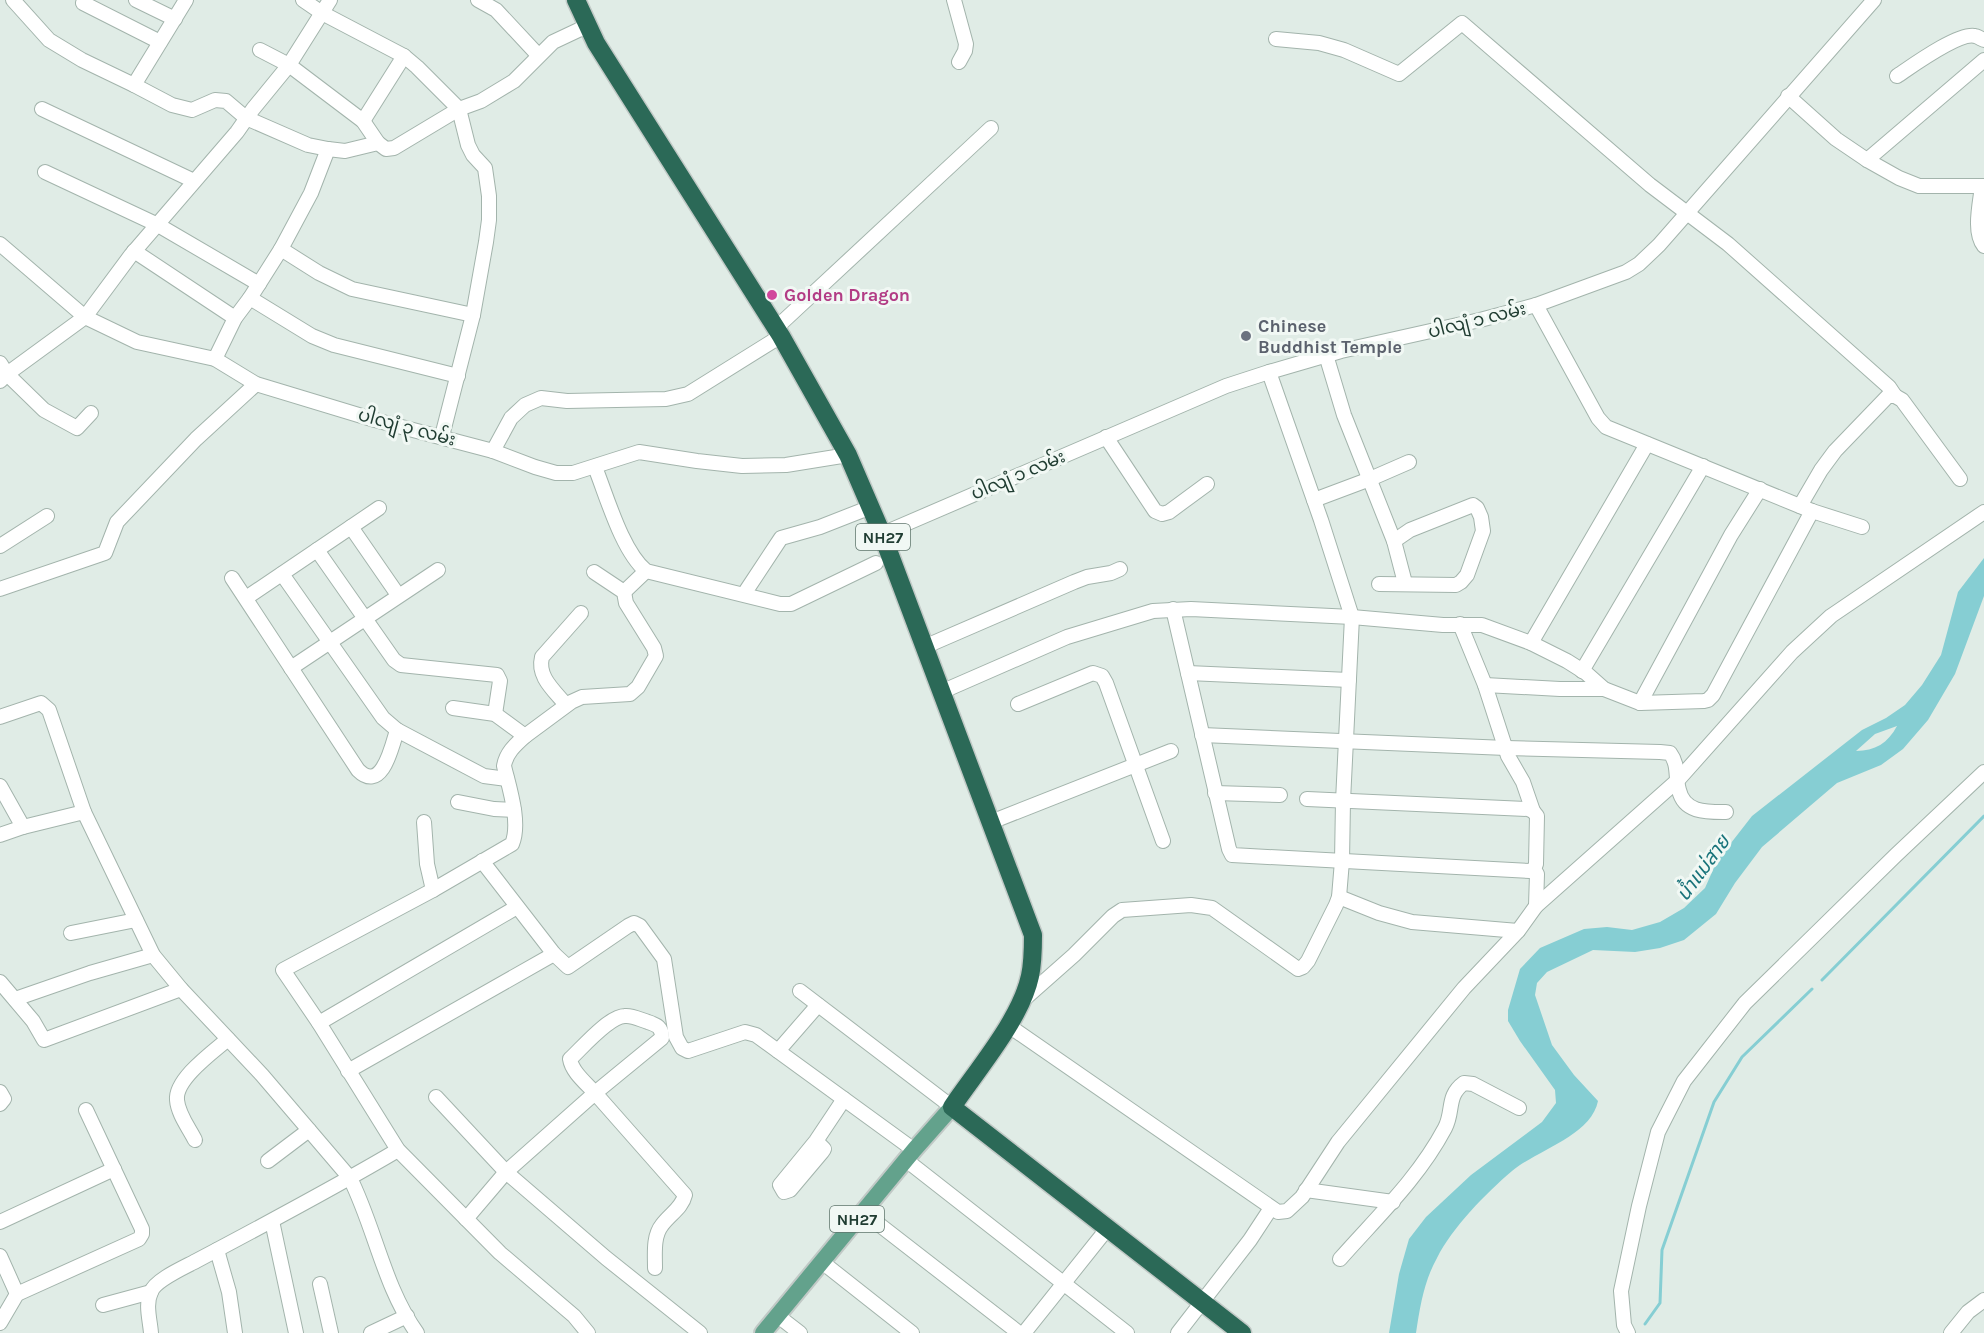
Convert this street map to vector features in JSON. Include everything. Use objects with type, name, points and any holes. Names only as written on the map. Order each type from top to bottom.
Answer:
[{"type":"highway","name":"NH27","points":[[576,0],[596,43],[778,332],[848,455],[882,534],[1033,935],[1034,957],[1022,1001],[1009,1026],[952,1107]]},
{"type":"highway","points":[[952,1107],[1242,1333]]},
{"type":"main road","name":"NH27","points":[[763,1333],[952,1107]]},
{"type":"street","points":[[13,0],[49,40],[82,60],[172,105],[192,110],[215,100],[226,101],[246,118],[308,145],[328,149],[345,150],[378,143]]},
{"type":"street","points":[[136,0],[175,19]]},
{"type":"street","points":[[134,85],[186,0]]},
{"type":"street","points":[[303,0],[322,13],[404,56],[417,67],[459,109],[468,146],[485,168],[489,196],[489,220],[473,315],[442,436]]},
{"type":"street","points":[[91,413],[77,428],[44,410],[2,373],[85,317],[134,251],[237,132],[289,65],[330,0]]},
{"type":"street","points":[[477,0],[496,10],[538,55]]},
{"type":"street","points":[[954,0],[966,44],[959,62]]},
{"type":"street","name":"ပါလျံ ၁ လမ်း","points":[[882,534],[1226,386],[1326,355],[1536,305],[1626,272],[1639,264],[1688,213],[1874,0]]},
{"type":"street","points":[[83,3],[160,42]]},
{"type":"street","points":[[1276,39],[1319,43],[1344,50],[1399,74],[1462,23],[1650,185],[1688,213],[1802,308],[1889,387],[1895,396],[1902,400],[1960,479]]},
{"type":"street","points":[[260,50],[289,65],[363,121],[378,143],[386,149],[394,148],[459,109],[481,101],[514,81],[553,42],[587,26]]},
{"type":"street","points":[[1897,75],[1936,50],[1967,36],[1975,35],[1984,40]]},
{"type":"street","points":[[363,121],[404,56]]},
{"type":"street","points":[[1867,160],[1984,60]]},
{"type":"street","points":[[1788,96],[1836,139],[1891,174],[1919,186],[1983,186],[1979,231],[1980,240],[1984,246]]},
{"type":"street","points":[[42,109],[194,181]]},
{"type":"street","points":[[493,451],[511,418],[525,405],[541,398],[567,401],[666,399],[688,394],[778,332],[991,128]]},
{"type":"street","points":[[215,359],[235,318],[260,284],[311,194],[328,149]]},
{"type":"street","points":[[45,172],[158,225],[260,284]]},
{"type":"street","name":"ပါလျံ ၃ လမ်း","points":[[0,244],[85,317],[137,342],[215,359],[256,384],[375,420],[493,451],[556,473],[573,473],[595,467],[623,455],[639,452],[742,466],[786,465],[848,455]]},
{"type":"street","points":[[281,249],[319,273],[352,289],[473,315]]},
{"type":"street","points":[[134,251],[235,318]]},
{"type":"street","points":[[250,298],[312,336],[334,345],[458,376]]},
{"type":"street","points":[[1536,305],[1598,418],[1606,427],[1806,508],[1862,526]]},
{"type":"street","points":[[1326,355],[1344,415],[1394,541],[1405,583]]},
{"type":"street","points":[[1022,1001],[1122,910],[1191,905],[1212,908],[1298,969],[1303,968],[1339,897],[1352,617],[1269,372]]},
{"type":"street","points":[[0,589],[105,553],[117,522],[196,439],[256,384]]},
{"type":"street","points":[[941,692],[1067,637],[1129,617],[1173,609],[1352,617],[1443,625],[1482,625],[1531,643],[1582,671],[1604,689],[1640,704],[1708,700],[1713,695],[1806,508],[1821,470],[1835,451],[1888,396],[1895,396]]},
{"type":"street","points":[[1106,437],[1155,511],[1162,514],[1169,512],[1207,484]]},
{"type":"street","points":[[1531,643],[1647,444]]},
{"type":"street","points":[[1314,500],[1409,462]]},
{"type":"street","points":[[1582,671],[1703,466]]},
{"type":"street","points":[[595,467],[627,547],[638,564],[646,571],[780,604],[791,604],[876,564]]},
{"type":"street","points":[[1640,704],[1731,535],[1760,489]]},
{"type":"street","points":[[1379,584],[1456,585],[1461,582],[1467,575],[1483,531],[1481,517],[1473,505],[1410,530],[1394,541]]},
{"type":"street","points":[[744,594],[781,538],[820,527],[870,507]]},
{"type":"street","points":[[246,598],[379,508]]},
{"type":"street","points":[[1009,1026],[1271,1208],[1278,1212],[1287,1211],[1302,1197],[1338,1142],[1449,1006],[1518,931],[1536,906],[1678,780],[1792,652],[1831,616],[1984,512]]},
{"type":"street","points":[[0,546],[47,516]]},
{"type":"street","points":[[351,527],[398,595]]},
{"type":"street","points":[[318,550],[394,660],[401,665],[497,675],[500,681],[495,714]]},
{"type":"street","points":[[924,646],[1074,582],[1120,569]]},
{"type":"street","points":[[291,668],[438,570]]},
{"type":"street","points":[[624,592],[646,571]]},
{"type":"street","points":[[583,1332],[574,1316],[501,1253],[398,1150],[319,1023],[283,970],[433,890],[512,843],[516,837],[514,810],[504,766],[511,749],[566,705],[582,697],[630,694],[638,687],[656,656],[654,648],[626,603],[624,592],[594,572]]},
{"type":"street","points":[[282,574],[383,718],[397,730],[484,776],[507,778]]},
{"type":"street","points":[[232,578],[364,776],[377,775],[384,769],[397,730]]},
{"type":"street","points":[[1173,609],[1215,793],[1232,855],[1530,871],[1534,869]]},
{"type":"street","points":[[566,705],[543,675],[540,665],[542,657],[581,613]]},
{"type":"street","points":[[1460,624],[1485,685],[1508,756],[1523,782],[1537,816],[1534,869],[1537,874],[1536,906]]},
{"type":"street","points":[[1018,704],[1094,673],[1102,676],[1163,841]]},
{"type":"street","points":[[1188,673],[1349,680]]},
{"type":"street","points":[[1485,685],[1604,689]]},
{"type":"street","points":[[0,717],[41,703],[49,710],[84,812],[153,955],[350,1178],[396,1295],[417,1333]]},
{"type":"street","points":[[453,708],[495,714],[525,736]]},
{"type":"street","points":[[1202,735],[1670,753],[1677,766],[1679,791],[1691,808],[1702,812],[1726,812]]},
{"type":"street","points":[[990,822],[1171,751]]},
{"type":"street","points":[[1628,1333],[1624,1325],[1621,1291],[1639,1206],[1658,1132],[1684,1081],[1745,1003],[1984,772]]},
{"type":"street","points":[[0,786],[23,827]]},
{"type":"street","points":[[1215,793],[1280,795]]},
{"type":"street","points":[[1307,799],[1533,811]]},
{"type":"street","points":[[458,802],[494,809],[514,810]]},
{"type":"street","points":[[0,835],[84,812]]},
{"type":"street","points":[[424,822],[427,864],[433,890]]},
{"type":"street","points":[[482,861],[554,954],[568,967],[628,926],[634,923],[640,926],[664,959],[676,1037],[682,1048]]},
{"type":"street","points":[[1339,897],[1379,913],[1412,922],[1518,931]]},
{"type":"street","points":[[319,1023],[517,906]]},
{"type":"street","points":[[71,933],[136,920]]},
{"type":"street","points":[[348,1071],[554,954]]},
{"type":"street","points":[[15,999],[90,973],[153,955]]},
{"type":"street","points":[[0,982],[33,1021],[44,1040],[181,989]]},
{"type":"street","points":[[800,991],[952,1107]]},
{"type":"street","points":[[778,1051],[818,1005]]},
{"type":"street","points":[[655,1268],[655,1243],[660,1227],[682,1203],[685,1195],[570,1065],[570,1059],[610,1022],[626,1016],[658,1026],[662,1032],[688,1051],[745,1032],[756,1035],[844,1100],[1064,1284],[1127,1333]]},
{"type":"street","points":[[466,1219],[506,1172],[595,1093],[662,1038],[662,1032]]},
{"type":"street","points":[[195,1140],[180,1112],[177,1091],[206,1059],[228,1040]]},
{"type":"street","points":[[1340,1259],[1393,1202],[1427,1160],[1447,1125],[1452,1095],[1456,1088],[1464,1083],[1473,1084],[1519,1108]]},
{"type":"street","points":[[0,1092],[4,1098],[0,1104]]},
{"type":"street","points":[[436,1096],[506,1172],[606,1258],[700,1333]]},
{"type":"street","points":[[816,1141],[844,1100]]},
{"type":"street","points":[[0,1323],[17,1294],[139,1239],[142,1234],[142,1229],[86,1110]]},
{"type":"street","points":[[268,1161],[309,1131]]},
{"type":"street","points":[[151,1333],[148,1304],[151,1292],[156,1285],[398,1150]]},
{"type":"street","points":[[0,1222],[114,1169]]},
{"type":"street","points":[[1306,1190],[1393,1202]]},
{"type":"street","points":[[1178,1333],[1250,1240],[1271,1208]]},
{"type":"street","points":[[863,1212],[1019,1333]]},
{"type":"street","points":[[272,1221],[296,1333]]},
{"type":"street","points":[[1024,1333],[1107,1229]]},
{"type":"street","points":[[217,1250],[229,1292],[234,1333]]},
{"type":"street","points":[[0,1256],[17,1294]]},
{"type":"street","points":[[822,1262],[912,1333]]},
{"type":"street","points":[[320,1284],[331,1333]]},
{"type":"street","points":[[103,1305],[151,1292]]},
{"type":"street","points":[[1951,1333],[1968,1312],[1984,1300]]},
{"type":"street","points":[[371,1333],[407,1316]]},
{"type":"street","points":[[778,1316],[800,1333]]},
{"type":"water","points":[[1984,558],[1984,596],[1955,674],[1928,720],[1903,749],[1881,765],[1837,783],[1762,847],[1735,883],[1716,914],[1684,940],[1660,948],[1635,952],[1593,950],[1547,972],[1537,983],[1535,995],[1552,1045],[1574,1075],[1598,1101],[1593,1113],[1574,1133],[1523,1163],[1481,1200],[1451,1235],[1433,1267],[1423,1294],[1416,1333],[1389,1333],[1399,1274],[1409,1239],[1426,1217],[1471,1175],[1542,1122],[1556,1103],[1555,1090],[1508,1021],[1508,1010],[1520,969],[1540,948],[1584,929],[1607,927],[1632,930],[1660,922],[1684,908],[1705,888],[1717,861],[1752,816],[1862,730],[1905,705],[1922,685],[1941,655],[1958,592]],"holes":[[[1897,726],[1875,748],[1856,751],[1875,734]]]},
{"type":"waterway","points":[[1822,980],[1984,816]]},
{"type":"waterway","points":[[1645,1324],[1660,1303],[1662,1250],[1714,1102],[1742,1057],[1812,989]]},
{"type":"place","name":"Golden Dragon","points":[[772,295]]},
{"type":"place","name":"Chinese Buddhist Temple","points":[[1246,336]]},
{"type":"water label","name":"น้ำแม่สาย","points":[[1703,868]]}]
